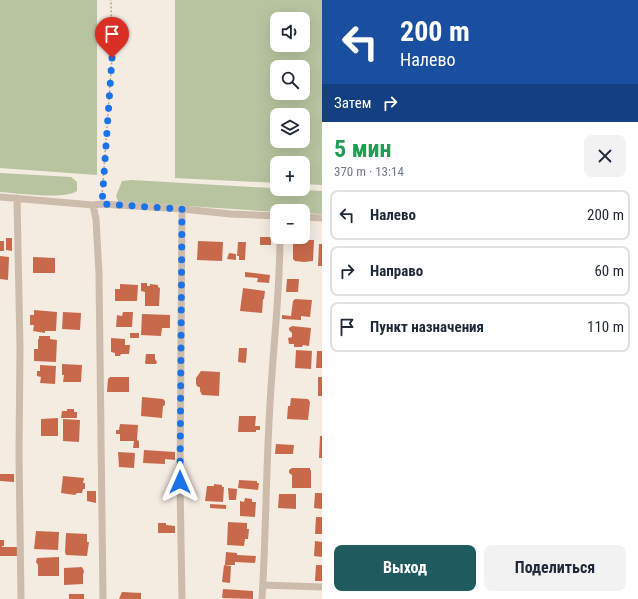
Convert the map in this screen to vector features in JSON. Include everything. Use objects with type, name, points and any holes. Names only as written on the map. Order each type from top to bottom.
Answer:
[{"type":"street","points":[[0,197],[93,205],[102,204],[270,216]]},
{"type":"street","points":[[17,198],[20,348],[19,454],[21,599]]},
{"type":"street","points":[[93,205],[96,219],[99,274],[103,599]]},
{"type":"street","points":[[182,209],[180,482],[182,599]]},
{"type":"street","points":[[310,217],[322,218]]},
{"type":"street","points":[[262,599],[269,426],[280,244]]},
{"type":"street","points":[[263,585],[322,587]]},
{"type":"path","points":[[102,204],[112,58],[111,0]]},
{"type":"green space","points":[[0,0],[97,0],[97,175],[0,168]]},
{"type":"green space","points":[[175,0],[322,0],[322,185],[310,184],[310,156],[270,156],[270,183],[175,178]]},
{"type":"green space","points":[[0,173],[71,177],[77,182],[77,191],[71,194],[51,196],[0,192]]},
{"type":"green space","points":[[132,180],[270,188],[270,196],[310,196],[310,190],[322,191],[322,214],[310,213],[310,204],[270,204],[270,212],[118,201],[116,196],[122,181]]},
{"type":"building","points":[[260,237],[270,237],[271,245],[260,245]]},
{"type":"building","points":[[6,238],[12,238],[12,251],[6,250]]},
{"type":"building","points":[[310,240],[314,240],[313,261],[295,261],[293,259],[293,244],[310,244]]},
{"type":"building","points":[[0,241],[4,241],[4,251],[0,251]]},
{"type":"building","points":[[198,241],[223,242],[222,261],[197,260]]},
{"type":"building","points":[[238,242],[246,242],[245,260],[239,260],[239,256],[237,256]]},
{"type":"building","points":[[319,244],[322,244],[322,266],[318,266]]},
{"type":"building","points":[[229,253],[236,254],[236,260],[227,259]]},
{"type":"building","points":[[0,256],[9,257],[8,280],[0,279]]},
{"type":"building","points":[[33,257],[55,258],[55,273],[33,273]]},
{"type":"building","points":[[245,272],[270,275],[269,283],[257,282],[258,278],[245,277]]},
{"type":"building","points":[[287,279],[299,279],[298,292],[286,292]]},
{"type":"building","points":[[141,283],[147,283],[147,286],[150,286],[150,284],[158,285],[160,288],[159,306],[145,306],[145,292],[141,291]]},
{"type":"building","points":[[120,284],[138,285],[137,301],[115,301],[115,289],[120,289]]},
{"type":"building","points":[[243,288],[265,291],[262,313],[240,311]]},
{"type":"building","points":[[295,299],[312,300],[310,317],[301,316],[301,320],[282,319],[282,315],[291,316],[293,301]]},
{"type":"building","points":[[34,310],[57,312],[56,331],[45,331],[45,333],[33,331],[34,325],[30,325],[30,315],[34,315]]},
{"type":"building","points":[[63,312],[81,313],[80,330],[62,329]]},
{"type":"building","points":[[123,312],[133,312],[132,327],[116,327],[117,315],[122,316]]},
{"type":"building","points":[[142,314],[170,315],[170,328],[162,328],[161,336],[141,335]]},
{"type":"building","points":[[292,326],[311,328],[309,346],[303,345],[302,347],[294,347],[294,344],[289,344],[288,338],[292,337],[292,333],[289,328]]},
{"type":"building","points":[[130,333],[139,333],[139,338],[130,338]]},
{"type":"building","points":[[39,336],[50,336],[50,339],[57,340],[56,362],[34,361],[34,349],[38,349]]},
{"type":"building","points":[[111,338],[125,339],[125,345],[130,345],[129,354],[115,356],[115,353],[111,352]]},
{"type":"building","points":[[239,348],[247,348],[245,363],[238,362]]},
{"type":"building","points":[[296,350],[312,351],[311,369],[295,368]]},
{"type":"building","points":[[317,351],[322,351],[322,368],[316,368]]},
{"type":"building","points":[[146,354],[155,354],[156,364],[145,363]]},
{"type":"building","points":[[62,364],[82,365],[81,382],[63,382],[64,375],[62,375]]},
{"type":"building","points":[[40,365],[56,366],[55,384],[40,383],[41,377],[37,376],[37,371],[40,371]]},
{"type":"building","points":[[201,371],[220,372],[219,396],[202,395],[200,387],[196,384],[196,378]]},
{"type":"building","points":[[110,377],[129,377],[129,392],[107,392],[108,379]]},
{"type":"building","points":[[318,377],[322,377],[322,396],[318,396]]},
{"type":"building","points":[[142,397],[163,399],[165,401],[162,418],[141,416]]},
{"type":"building","points":[[291,398],[308,399],[310,402],[308,420],[287,419],[288,406],[290,406]]},
{"type":"building","points":[[67,409],[74,409],[74,412],[77,412],[77,418],[61,418],[62,411],[67,411]]},
{"type":"building","points":[[239,416],[256,416],[255,426],[260,426],[260,430],[256,430],[256,432],[238,432]]},
{"type":"building","points":[[58,418],[58,436],[41,436],[41,419]]},
{"type":"building","points":[[63,419],[80,420],[79,442],[63,441]]},
{"type":"building","points":[[120,424],[138,425],[137,440],[139,441],[139,448],[133,448],[134,441],[120,441],[120,434],[116,434],[116,430],[119,430]]},
{"type":"building","points":[[320,436],[322,436],[322,458],[319,458]]},
{"type":"building","points":[[276,444],[294,445],[293,454],[275,454]]},
{"type":"building","points":[[144,450],[175,452],[175,460],[165,459],[165,464],[143,463]]},
{"type":"building","points":[[118,452],[135,453],[134,468],[119,467]]},
{"type":"building","points":[[292,468],[310,468],[311,488],[292,488],[292,475],[289,473],[289,470]]},
{"type":"building","points":[[0,474],[14,474],[14,482],[0,481]]},
{"type":"building","points":[[63,476],[84,478],[83,483],[85,483],[85,489],[83,489],[82,493],[77,493],[75,495],[61,493]]},
{"type":"building","points":[[239,480],[257,481],[257,483],[259,483],[258,490],[238,488]]},
{"type":"building","points":[[214,484],[222,485],[222,487],[224,487],[223,502],[205,501],[207,486],[214,486]]},
{"type":"building","points":[[228,488],[237,489],[236,500],[229,500]]},
{"type":"building","points":[[87,491],[96,491],[96,503],[87,501]]},
{"type":"building","points":[[315,493],[322,493],[322,509],[314,508]]},
{"type":"building","points":[[279,494],[296,494],[296,509],[278,508]]},
{"type":"building","points":[[245,498],[252,499],[252,502],[256,502],[255,517],[240,516],[240,501],[244,502]]},
{"type":"building","points":[[210,504],[226,505],[226,509],[210,508]]},
{"type":"building","points":[[316,517],[322,517],[322,534],[315,534]]},
{"type":"building","points":[[228,522],[247,523],[247,529],[249,529],[248,539],[245,539],[244,546],[227,545]]},
{"type":"building","points":[[158,523],[166,523],[166,525],[175,526],[175,533],[158,533]]},
{"type":"building","points":[[36,531],[59,532],[58,550],[34,549]]},
{"type":"building","points":[[66,533],[87,534],[87,542],[89,542],[87,556],[66,555]]},
{"type":"building","points":[[0,540],[4,540],[4,546],[2,547],[17,547],[17,556],[0,556]]},
{"type":"building","points":[[315,541],[322,542],[322,557],[314,556]]},
{"type":"building","points":[[226,552],[237,553],[237,555],[256,556],[255,563],[235,562],[235,565],[225,565]]},
{"type":"building","points":[[59,557],[59,576],[38,576],[38,565],[36,562],[37,558]]},
{"type":"building","points":[[224,565],[231,566],[230,583],[222,582]]},
{"type":"building","points":[[316,565],[322,565],[322,581],[315,581]]},
{"type":"building","points":[[82,567],[84,571],[83,584],[64,585],[64,568]]},
{"type":"building","points":[[223,589],[253,591],[253,599],[222,598]]},
{"type":"building","points":[[122,592],[141,593],[141,599],[119,599]]},
{"type":"building","points":[[69,594],[84,594],[84,599],[69,599]]},
{"type":"route","points":[[112,58],[102,204],[182,209],[180,482]]}]
